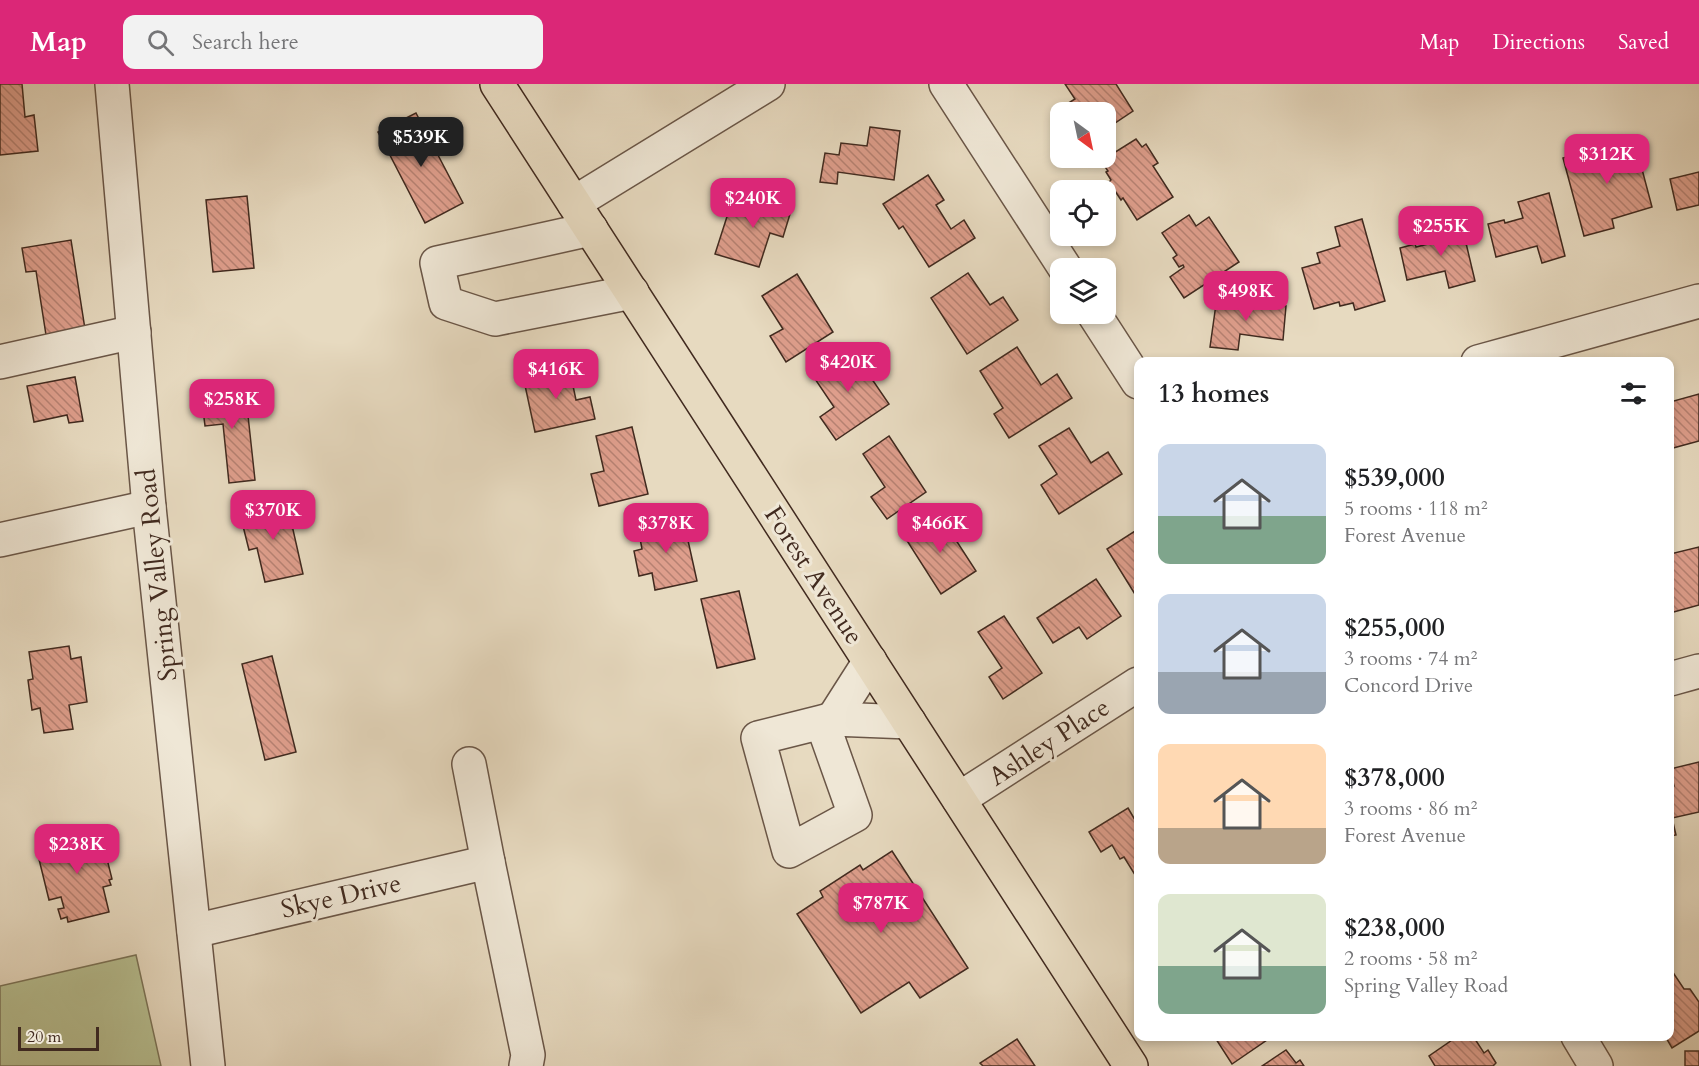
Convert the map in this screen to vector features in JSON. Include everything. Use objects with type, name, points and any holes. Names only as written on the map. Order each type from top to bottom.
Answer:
[{"type":"main road","name":"Forest Avenue","points":[[497,84],[1131,1066]]},
{"type":"street","name":"Spring Valley Road","points":[[112,84],[149,507],[208,1066]]},
{"type":"street","points":[[632,292],[495,320],[446,303],[437,263],[583,216],[768,84]]},
{"type":"street","points":[[946,84],[1059,258]]},
{"type":"street","points":[[1496,357],[1699,302]]},
{"type":"street","points":[[1100,324],[1134,376]]},
{"type":"street","points":[[0,362],[134,332]]},
{"type":"street","points":[[0,540],[149,507]]},
{"type":"street","points":[[870,661],[828,721],[909,722]]},
{"type":"street","points":[[1674,678],[1699,671]]},
{"type":"street","name":"Ashley Place","points":[[959,799],[1134,687]]},
{"type":"street","points":[[469,764],[528,1055],[526,1066]]},
{"type":"street","name":"Skye Drive","points":[[194,931],[488,862]]},
{"type":"street","points":[[1581,1041],[1596,1066]]},
{"type":"green space","points":[[136,955],[161,1066],[0,1066],[0,986]]},
{"type":"building","points":[[0,84],[22,84],[25,117],[34,115],[38,151],[0,155]]},
{"type":"building","points":[[1065,84],[1116,84],[1133,111],[1116,122],[1116,102],[1070,102],[1075,99]]},
{"type":"building","points":[[416,113],[463,203],[425,223],[378,132]]},
{"type":"building","points":[[870,127],[900,131],[894,180],[838,172],[837,184],[820,182],[825,153],[839,155],[841,143],[867,146]]},
{"type":"building","points":[[1136,139],[1142,147],[1146,144],[1158,163],[1153,166],[1173,197],[1137,220],[1123,198],[1121,200],[1116,192],[1116,180],[1111,180],[1106,172],[1108,171],[1106,168],[1116,168],[1116,152]]},
{"type":"building","points":[[1634,139],[1652,207],[1612,219],[1614,228],[1584,236],[1563,158]]},
{"type":"building","points":[[1699,172],[1699,205],[1677,210],[1670,179]]},
{"type":"building","points":[[928,175],[944,200],[936,205],[951,229],[964,220],[975,238],[929,267],[903,226],[899,229],[883,204]]},
{"type":"building","points":[[767,193],[794,201],[783,237],[770,233],[759,267],[715,254],[732,201],[762,210]]},
{"type":"building","points":[[1549,193],[1565,256],[1542,263],[1537,246],[1496,257],[1488,224],[1504,220],[1505,223],[1523,218],[1518,202]]},
{"type":"building","points":[[247,196],[254,268],[213,272],[206,200]]},
{"type":"building","points":[[1189,215],[1196,226],[1209,217],[1239,262],[1184,298],[1170,277],[1184,267],[1183,265],[1179,267],[1173,258],[1177,255],[1162,233]]},
{"type":"building","points":[[1362,219],[1385,301],[1355,310],[1353,303],[1340,306],[1339,302],[1314,309],[1302,268],[1320,263],[1317,253],[1340,246],[1335,227]]},
{"type":"building","points":[[1461,222],[1475,281],[1449,288],[1445,271],[1407,280],[1400,248],[1436,242],[1432,229]]},
{"type":"building","points":[[71,240],[85,329],[46,335],[36,271],[26,272],[22,248]]},
{"type":"building","points":[[968,273],[990,305],[1003,297],[1018,320],[967,354],[931,298]]},
{"type":"building","points":[[797,274],[833,332],[786,362],[770,336],[783,329],[762,296]]},
{"type":"building","points":[[1217,297],[1286,306],[1283,340],[1240,334],[1238,350],[1210,347]]},
{"type":"building","points":[[850,347],[889,404],[836,440],[820,417],[834,407],[811,373]]},
{"type":"building","points":[[1017,347],[1041,385],[1057,374],[1072,398],[1009,438],[994,414],[1003,408],[980,371]]},
{"type":"building","points":[[569,367],[576,400],[590,397],[595,419],[535,432],[523,376]]},
{"type":"building","points":[[75,377],[83,421],[69,423],[67,415],[34,422],[27,386]]},
{"type":"building","points":[[245,388],[255,480],[229,483],[223,424],[205,426],[201,393]]},
{"type":"building","points":[[1699,394],[1699,441],[1674,448],[1674,401]]},
{"type":"building","points":[[632,427],[648,494],[599,506],[591,474],[604,471],[596,436]]},
{"type":"building","points":[[1069,428],[1091,463],[1108,452],[1122,474],[1059,514],[1041,485],[1057,474],[1039,446]]},
{"type":"building","points":[[889,436],[926,492],[887,519],[871,497],[885,487],[863,454]]},
{"type":"building","points":[[287,503],[303,574],[265,582],[257,548],[249,550],[240,514]]},
{"type":"building","points":[[939,514],[976,571],[941,594],[904,536]]},
{"type":"building","points":[[683,518],[697,581],[655,590],[652,573],[639,576],[634,551],[642,549],[638,528]]},
{"type":"building","points":[[1134,532],[1134,593],[1107,549]]},
{"type":"building","points":[[1699,547],[1699,605],[1674,612],[1674,553]]},
{"type":"building","points":[[1096,579],[1121,616],[1087,639],[1079,627],[1053,643],[1037,618]]},
{"type":"building","points":[[739,591],[755,659],[717,668],[701,599]]},
{"type":"building","points":[[1004,616],[1042,673],[1003,699],[989,677],[1002,668],[978,632]]},
{"type":"building","points":[[69,646],[71,659],[81,657],[87,702],[69,705],[73,729],[44,733],[40,708],[32,710],[28,680],[33,679],[29,652]]},
{"type":"building","points":[[272,656],[296,752],[265,760],[242,664]]},
{"type":"building","points":[[1699,762],[1699,812],[1674,818],[1674,768]]},
{"type":"building","points":[[1128,808],[1134,818],[1134,873],[1124,857],[1120,859],[1112,845],[1101,852],[1089,832]]},
{"type":"building","points":[[100,831],[112,879],[109,880],[111,885],[103,887],[109,912],[68,922],[67,917],[61,919],[58,909],[64,908],[61,897],[49,900],[36,847]]},
{"type":"building","points":[[892,851],[968,968],[920,998],[909,982],[861,1013],[797,914],[823,897],[820,891],[860,865],[863,870]]},
{"type":"building","points":[[1674,974],[1684,989],[1690,989],[1699,1002],[1699,1031],[1672,1048],[1668,1041],[1674,1041]]},
{"type":"building","points":[[1017,1039],[1035,1066],[983,1066],[980,1063]]},
{"type":"building","points":[[1217,1041],[1266,1041],[1232,1064]]},
{"type":"building","points":[[1451,1041],[1476,1041],[1484,1053],[1488,1050],[1496,1063],[1493,1066],[1435,1066],[1429,1056]]},
{"type":"building","points":[[1286,1050],[1296,1063],[1300,1060],[1304,1066],[1262,1066]]},
{"type":"building","points":[[1685,1051],[1699,1051],[1699,1066],[1685,1066]]}]
